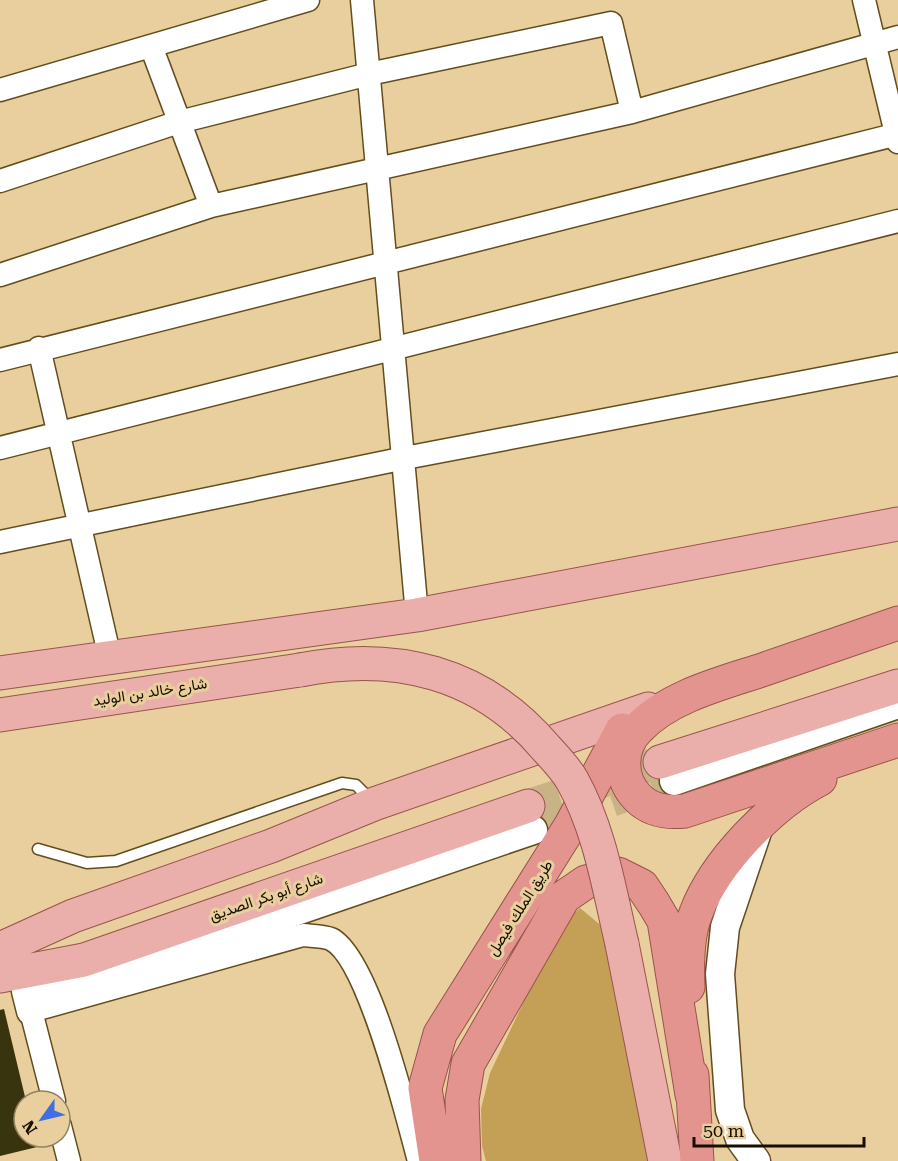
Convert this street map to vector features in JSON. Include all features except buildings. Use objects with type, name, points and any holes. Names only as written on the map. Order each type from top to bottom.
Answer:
[{"type":"highway","points":[[897,741],[685,811],[659,810],[648,806],[630,788],[623,763],[625,750],[638,728],[687,696],[898,623]]},
{"type":"highway","name":"طريق الملك فيصل","points":[[436,1161],[425,1088],[440,1034],[571,825],[622,730],[687,696]]},
{"type":"highway","points":[[697,1161],[687,966],[695,914],[719,873],[761,820],[801,789],[897,741]]},
{"type":"highway","points":[[464,1161],[462,1100],[468,1064],[564,897],[586,882],[618,874],[630,878],[642,885],[664,921],[693,1095]]},
{"type":"main road","points":[[0,673],[417,615],[898,524]]},
{"type":"main road","name":"شارع خالد بن الوليد","points":[[0,715],[332,664],[373,662],[416,668],[453,679],[492,698],[528,726],[571,778],[596,835],[622,944],[664,1161]]},
{"type":"main road","points":[[667,771],[898,686]]},
{"type":"main road","points":[[0,949],[73,916],[271,846],[374,804],[687,696]]},
{"type":"main road","name":"شارع أبو بكر الصديق","points":[[0,976],[84,960],[530,818]]},
{"type":"street","points":[[0,90],[308,0]]},
{"type":"street","points":[[362,0],[405,458],[417,615]]},
{"type":"street","points":[[0,360],[39,348],[897,137],[864,0]]},
{"type":"street","points":[[0,181],[179,122],[369,74],[611,23],[632,112]]},
{"type":"street","points":[[0,275],[211,206],[632,112],[898,37]]},
{"type":"street","points":[[151,46],[211,206]]},
{"type":"street","points":[[0,448],[898,221]]},
{"type":"street","points":[[39,348],[110,658]]},
{"type":"street","points":[[0,542],[405,458],[898,364]]},
{"type":"street","points":[[667,771],[898,704]]},
{"type":"street","points":[[51,1089],[26,990],[162,957],[530,818]]},
{"type":"street","points":[[756,1161],[740,1139],[730,1110],[720,974],[725,927],[733,897],[761,820]]},
{"type":"street","points":[[31,1011],[303,935],[330,939],[345,952],[365,986],[402,1098],[419,1161]]},
{"type":"lane","points":[[38,849],[87,863],[116,861],[342,783],[356,785],[374,804]]},
{"type":"shaded area","points":[[580,908],[604,928],[654,1161],[486,1161],[482,1146],[481,1109],[490,1073],[560,925]]},
{"type":"tunnel","points":[[528,806],[660,762]]},
{"type":"tunnel","points":[[533,830],[674,781]]}]
